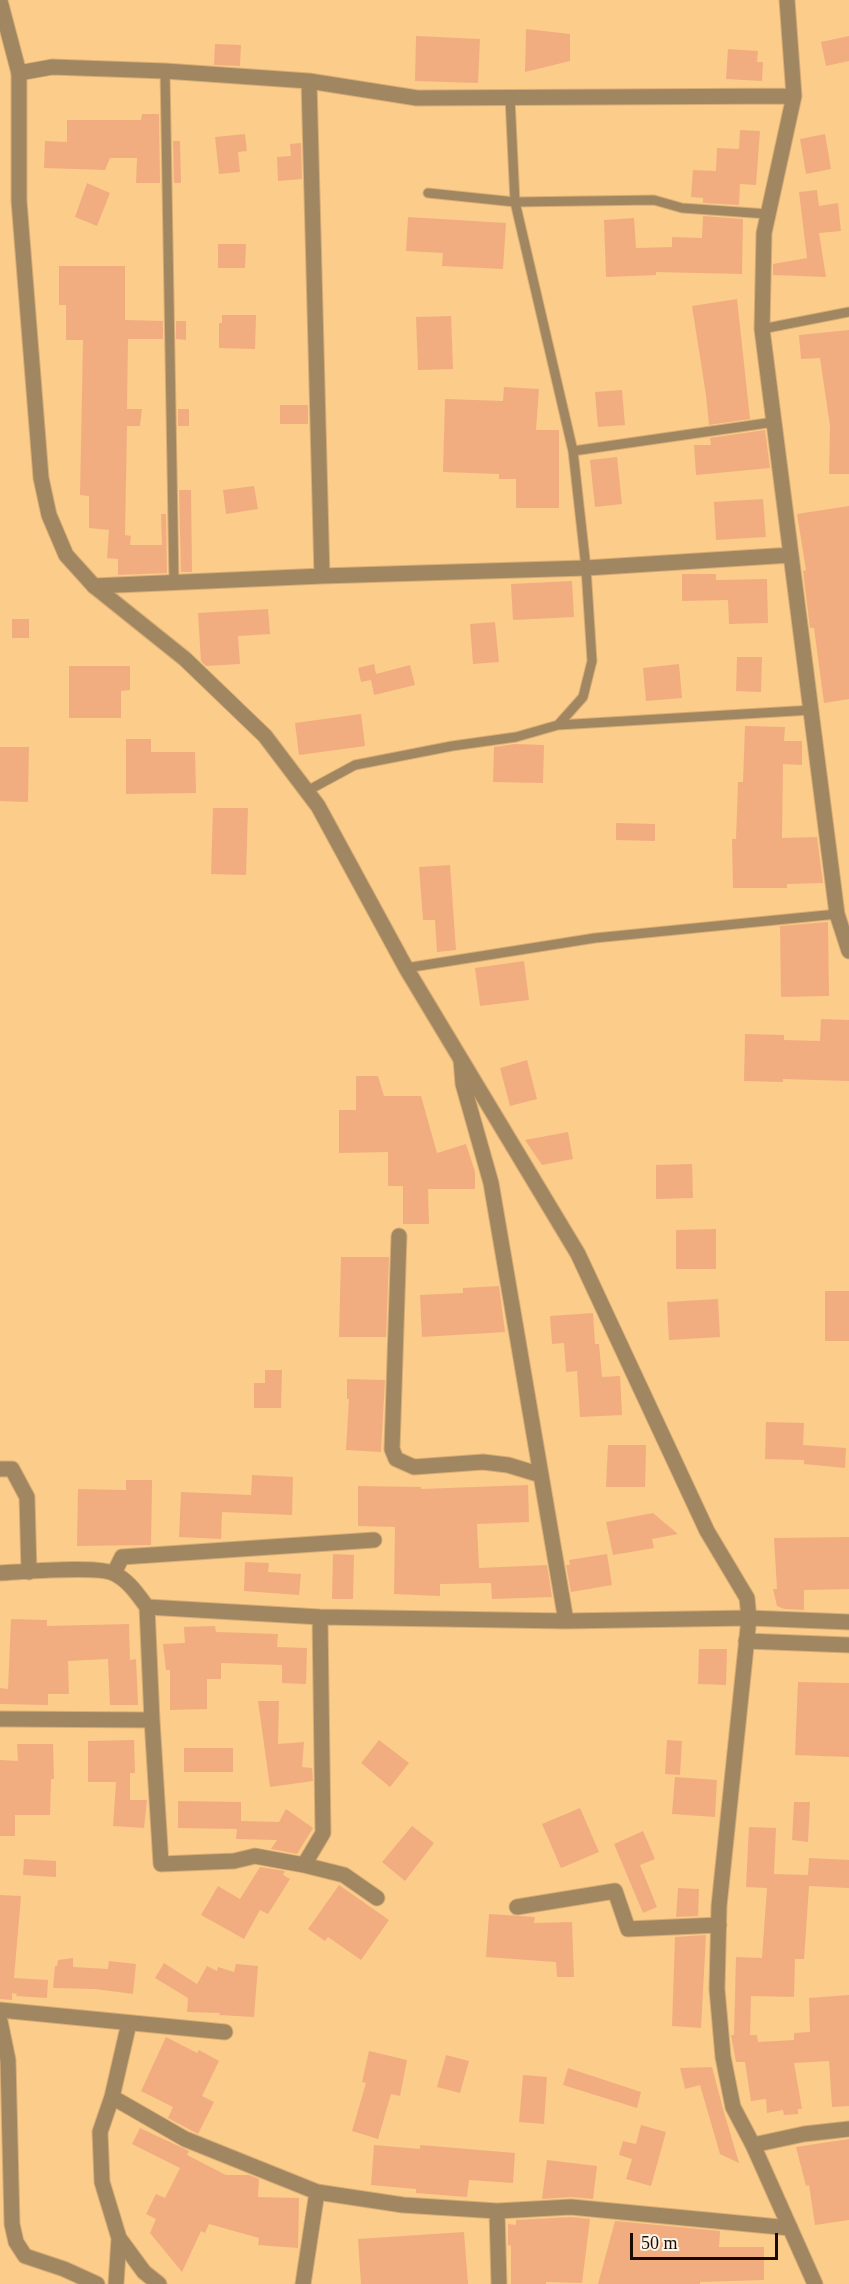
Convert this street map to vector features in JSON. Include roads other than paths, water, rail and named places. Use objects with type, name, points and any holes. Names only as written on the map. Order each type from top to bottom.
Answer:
[{"type":"street","points":[[787,0],[794,96],[764,233],[762,329],[837,914],[849,951]]},
{"type":"street","points":[[0,1],[19,73],[19,201],[41,478],[50,514],[66,555],[94,586],[193,666],[265,736],[318,806],[406,968],[579,1254],[707,1531],[747,1598],[749,1618],[719,1906],[717,1989],[723,2057],[733,2107],[753,2145],[815,2284]]},
{"type":"street","points":[[19,73],[52,66],[165,71],[309,81],[417,98],[794,96]]},
{"type":"street","points":[[309,81],[322,576]]},
{"type":"street","points":[[94,586],[586,568],[791,555]]},
{"type":"street","points":[[462,1060],[463,1084],[491,1183],[566,1622]]},
{"type":"street","points":[[399,1236],[392,1449],[396,1460],[414,1467],[483,1462],[508,1465],[541,1475]]},
{"type":"street","points":[[0,1469],[12,1469],[27,1497],[28,1572]]},
{"type":"street","points":[[114,1573],[122,1557],[374,1540]]},
{"type":"street","points":[[0,1573],[90,1570],[114,1573],[131,1586],[147,1607],[161,1864],[234,1861],[255,1856],[304,1864],[344,1875],[377,1898]]},
{"type":"street","points":[[147,1607],[320,1617],[566,1622],[749,1618],[849,1622]]},
{"type":"street","points":[[304,1864],[323,1833],[320,1617]]},
{"type":"street","points":[[746,1641],[849,1645]]},
{"type":"street","points":[[0,1719],[152,1720]]},
{"type":"street","points":[[517,1907],[615,1891],[628,1929],[719,1925]]},
{"type":"street","points":[[0,2010],[225,2032]]},
{"type":"street","points":[[0,2021],[8,2060],[12,2224],[16,2242],[25,2256],[64,2269],[97,2284]]},
{"type":"street","points":[[129,2023],[112,2097],[100,2132],[102,2182],[119,2238],[144,2272],[159,2284]]},
{"type":"street","points":[[112,2097],[185,2139],[317,2192],[403,2205],[496,2211],[571,2206],[790,2228]]},
{"type":"street","points":[[753,2145],[804,2134],[849,2129]]},
{"type":"street","points":[[303,2284],[317,2192]]},
{"type":"street","points":[[496,2211],[499,2284]]},
{"type":"street","points":[[116,2284],[119,2238]]},
{"type":"lane","points":[[165,71],[174,582]]},
{"type":"lane","points":[[510,98],[515,202],[573,451],[586,568],[592,661],[583,697],[558,725]]},
{"type":"lane","points":[[428,193],[515,202],[654,200],[682,208],[768,214]]},
{"type":"lane","points":[[762,329],[849,312]]},
{"type":"lane","points":[[573,451],[774,423]]},
{"type":"lane","points":[[307,791],[355,765],[452,746],[516,737],[558,725],[812,710]]},
{"type":"lane","points":[[406,968],[595,939],[837,914]]}]
